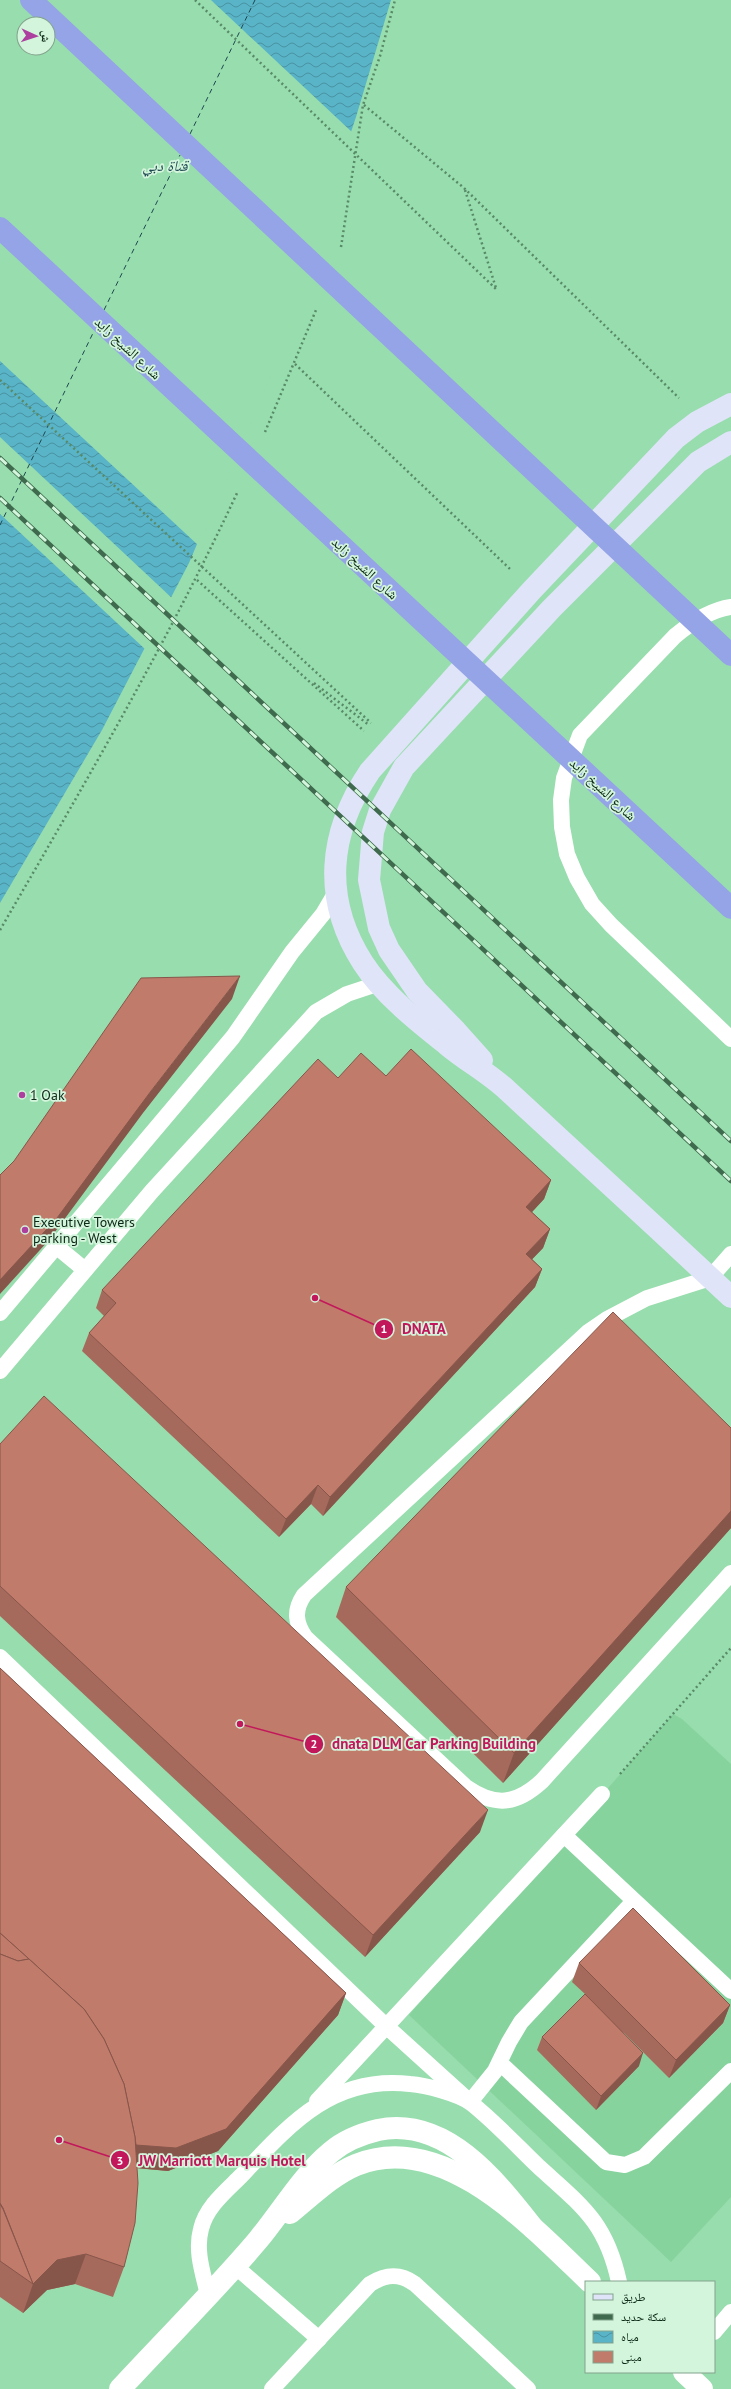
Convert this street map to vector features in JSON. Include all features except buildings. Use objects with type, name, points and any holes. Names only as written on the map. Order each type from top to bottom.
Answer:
[{"type":"highway","points":[[31,0],[731,655]]},
{"type":"highway","name":"شارع الشيخ زايد","points":[[0,228],[731,908]]},
{"type":"street","points":[[497,1080],[447,1045],[380,983],[364,964],[351,942],[341,917],[336,892],[334,867],[344,816],[355,793],[370,772],[532,590],[676,438],[697,422],[731,404]]},
{"type":"street","points":[[731,442],[698,462],[552,608],[404,767],[380,810],[371,844],[369,880],[379,928],[389,950],[416,991],[456,1030],[497,1080],[731,1297]]},
{"type":"street","points":[[120,2389],[235,2266],[258,2239],[338,2175],[356,2165],[387,2157],[420,2159],[450,2170],[470,2181],[533,2228],[589,2281]]},
{"type":"street","points":[[685,2373],[702,2389]]},
{"type":"lane","points":[[731,607],[709,613],[691,623],[675,636],[580,735],[570,756],[564,778],[561,800],[562,827],[567,854],[577,878],[592,904],[611,925],[731,1039]]},
{"type":"lane","points":[[0,1313],[233,1037],[292,952],[323,914],[336,892]]},
{"type":"lane","points":[[0,1370],[152,1191],[316,1012],[347,994],[380,983]]},
{"type":"lane","points":[[56,1246],[85,1270]]},
{"type":"lane","points":[[731,1254],[710,1278],[648,1298],[614,1315],[588,1332],[304,1595],[299,1602],[297,1621],[305,1637],[466,1787],[480,1796],[497,1801],[513,1800],[529,1793],[542,1781],[731,1573]]},
{"type":"lane","points":[[0,1658],[386,2026],[585,2209],[602,2231],[613,2256],[619,2281]]},
{"type":"lane","points":[[208,2295],[199,2256],[198,2241],[201,2227],[207,2214],[284,2130],[311,2108],[602,1794]]},
{"type":"lane","points":[[564,1835],[731,1991]]},
{"type":"lane","points":[[470,2102],[500,2062],[509,2042],[521,2022],[634,1901]]},
{"type":"lane","points":[[500,2062],[606,2162],[625,2166],[644,2158],[731,2071]]},
{"type":"lane","points":[[311,2108],[342,2092],[376,2084],[410,2084],[444,2092],[470,2102]]},
{"type":"lane","points":[[235,2266],[319,2339]]},
{"type":"lane","points":[[272,2389],[370,2284],[388,2276],[398,2276],[415,2284],[528,2389]]},
{"type":"lane","points":[[715,2331],[731,2312]]},
{"type":"path","points":[[195,0],[496,289],[464,188]]},
{"type":"path","points":[[363,105],[464,188],[682,402]]},
{"type":"path","points":[[295,364],[532,590]]},
{"type":"path","points":[[0,380],[375,729],[302,674]]},
{"type":"path","points":[[197,580],[302,674],[386,753]]},
{"type":"path","points":[[602,1794],[731,1648]]},
{"type":"shaded area","points":[[673,1714],[682,1719],[731,1764],[731,2197],[671,2262],[409,2015]]},
{"type":"water","name":"قناة دبي","points":[[0,0],[391,0],[356,117],[275,360],[189,563],[102,730],[0,903]]},
{"type":"pier","name":"قناة دبي","points":[[0,0],[211,0],[353,133],[277,361],[199,546],[0,361]]},
{"type":"pier","points":[[0,437],[173,599],[146,650],[0,514]]},
{"type":"ferry route","points":[[190,134],[255,0]]},
{"type":"ferry route","points":[[104,310],[180,155]]},
{"type":"ferry route","points":[[0,525],[94,331]]},
{"type":"railway","points":[[0,458],[731,1141]]},
{"type":"railway","points":[[0,498],[731,1181]]},
{"type":"place","name":"1 Oak","points":[[22,1095]]},
{"type":"place","name":"Executive Towers parking - West","points":[[25,1230]]},
{"type":"place","name":"DNATA","points":[[315,1298]]},
{"type":"place","name":"dnata DLM Car Parking Building","points":[[240,1724]]},
{"type":"place","name":"JW Marriott Marquis Hotel","points":[[59,2140]]}]
